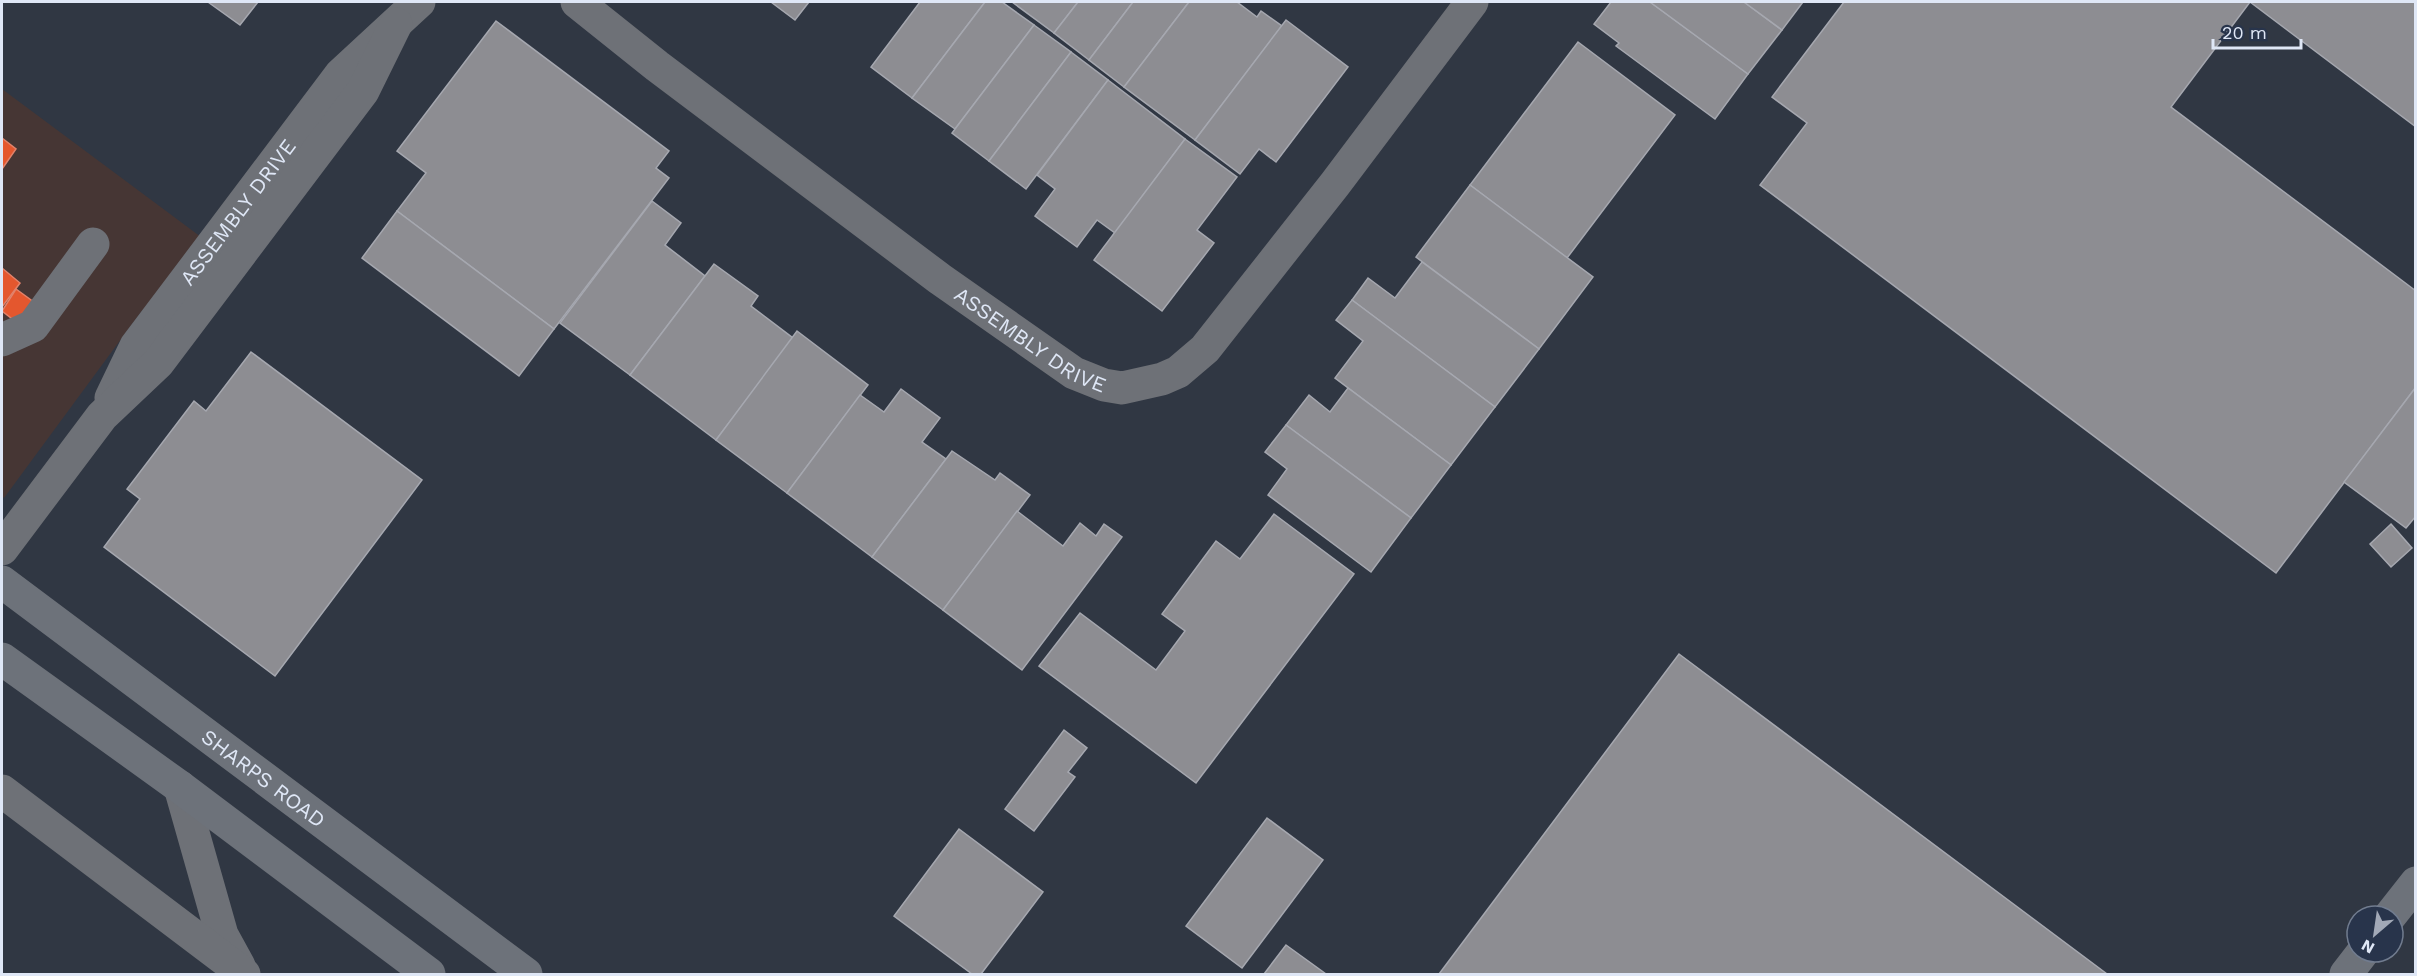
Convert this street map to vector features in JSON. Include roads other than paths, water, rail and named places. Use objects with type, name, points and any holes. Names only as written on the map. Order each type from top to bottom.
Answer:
[{"type":"main road","name":"SHARPS ROAD","points":[[2,582],[526,975]]},
{"type":"main road","points":[[2,659],[180,787],[429,975]]},
{"type":"main road","points":[[2399,904],[2415,882]]},
{"type":"street","name":"ASSEMBLY DRIVE","points":[[2,549],[102,416],[136,346],[341,74],[419,2]]},
{"type":"street","name":"ASSEMBLY DRIVE","points":[[577,2],[657,66],[940,279],[1074,373],[1104,385],[1122,388],[1152,382],[1178,372],[1205,349],[1335,184],[1466,4]]},
{"type":"street","points":[[2,332],[85,238],[33,326],[2,340]]},
{"type":"street","points":[[180,787],[222,935],[243,974]]},
{"type":"street","points":[[2,791],[243,974]]}]
